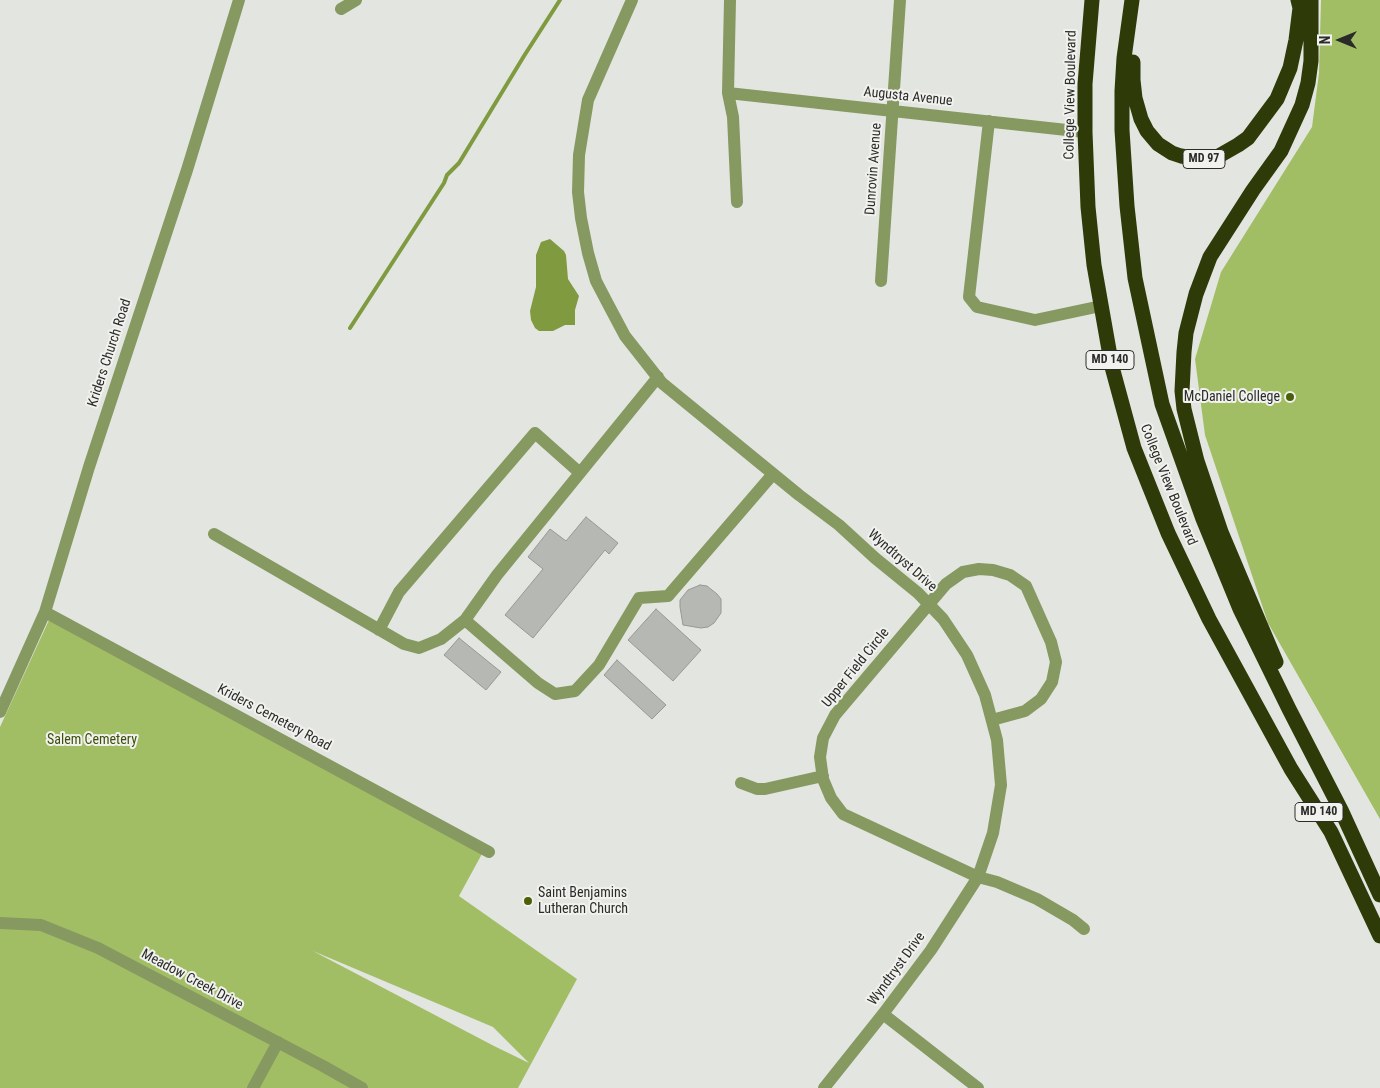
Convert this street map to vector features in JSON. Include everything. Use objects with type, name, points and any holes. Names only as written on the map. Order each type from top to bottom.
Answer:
[{"type":"highway","name":"College View Boulevard","points":[[1091,0],[1085,84],[1088,207],[1100,306],[1112,368],[1134,448],[1172,541],[1209,619],[1291,769],[1331,832],[1380,936]]},
{"type":"highway","name":"College View Boulevard","points":[[1132,0],[1124,58],[1122,91],[1126,196],[1135,278],[1162,404],[1203,519],[1240,609],[1341,810],[1380,895]]},
{"type":"highway","name":"MD 97","points":[[1139,0],[1133,52],[1133,80],[1135,98],[1141,119],[1147,130],[1164,149],[1181,156],[1201,159],[1217,157],[1248,138],[1277,99],[1290,68],[1302,2]]},
{"type":"highway","points":[[1302,2],[1311,61],[1302,105],[1281,151],[1217,245],[1201,278],[1186,333],[1182,391],[1190,435],[1221,532],[1323,774]]},
{"type":"highway","points":[[1341,810],[1380,876]]},
{"type":"street","name":"Kriders Church Road","points":[[0,712],[6,684],[45,612],[89,467],[187,170],[239,0]]},
{"type":"street","points":[[341,9],[356,0]]},
{"type":"street","name":"Wyndtryst Drive","points":[[632,0],[588,100],[580,138],[578,192],[588,252],[596,281],[625,336],[658,377],[705,419],[839,526],[918,593],[943,619],[967,654],[985,695],[997,740],[1001,784],[993,833],[978,876],[930,950],[824,1088]]},
{"type":"street","points":[[730,0],[728,93],[733,117],[737,202]]},
{"type":"street","name":"Dunrovin Avenue","points":[[881,281],[900,0]]},
{"type":"street","name":"Augusta Avenue","points":[[728,93],[1085,132]]},
{"type":"street","points":[[989,121],[969,297],[978,307],[1035,320],[1100,306]]},
{"type":"street","points":[[214,534],[404,644],[419,648],[441,638],[465,620],[497,575],[658,377]]},
{"type":"street","points":[[379,630],[399,592],[535,433],[580,473]]},
{"type":"street","points":[[465,620],[538,683],[555,694],[575,691],[599,665],[639,598],[668,596],[773,474]]},
{"type":"street","name":"Upper Field Circle","points":[[992,720],[1025,711],[1041,699],[1052,682],[1056,662],[1051,642],[1026,586],[1010,575],[993,570],[979,569],[963,572],[946,584],[835,715],[823,738],[820,757],[823,776],[831,798],[843,814],[978,876],[997,882],[1037,900],[1073,920],[1084,929]]},
{"type":"street","name":"Kriders Cemetery Road","points":[[45,612],[489,852]]},
{"type":"street","points":[[741,783],[757,789],[766,789],[823,776]]},
{"type":"street","name":"Meadow Creek Drive","points":[[0,923],[41,925],[98,948],[362,1088]]},
{"type":"street","points":[[882,1014],[978,1088]]},
{"type":"street","points":[[254,1088],[278,1042]]},
{"type":"green space","name":"McDaniel College","points":[[1321,0],[1380,0],[1380,819],[1268,623],[1205,435],[1195,359],[1221,272],[1312,127],[1319,73]]},
{"type":"green space","name":"Salem Cemetery","points":[[49,620],[483,852],[459,896],[577,979],[518,1088],[0,1088],[0,727]],"holes":[[[313,951],[493,1027],[529,1063]]]},
{"type":"shaded area","points":[[550,239],[564,251],[568,279],[579,296],[575,310],[575,325],[565,325],[553,331],[539,331],[531,320],[530,311],[536,287],[536,255],[541,242]]},
{"type":"building","points":[[586,517],[618,543],[609,554],[605,550],[533,638],[505,615],[543,569],[528,557],[550,529],[566,541]]},
{"type":"building","points":[[700,585],[707,586],[721,599],[721,613],[714,623],[708,627],[701,628],[683,625],[680,600],[688,590]]},
{"type":"building","points":[[656,609],[701,650],[673,681],[628,640]]},
{"type":"building","points":[[459,638],[501,672],[486,690],[444,655]]},
{"type":"building","points":[[617,660],[666,705],[652,719],[604,675]]},
{"type":"waterway","points":[[350,328],[444,183],[447,175],[459,163],[560,0]]},
{"type":"place","name":"McDaniel College","points":[[1290,397]]},
{"type":"place","name":"Saint Benjamins Lutheran Church","points":[[528,901]]}]
